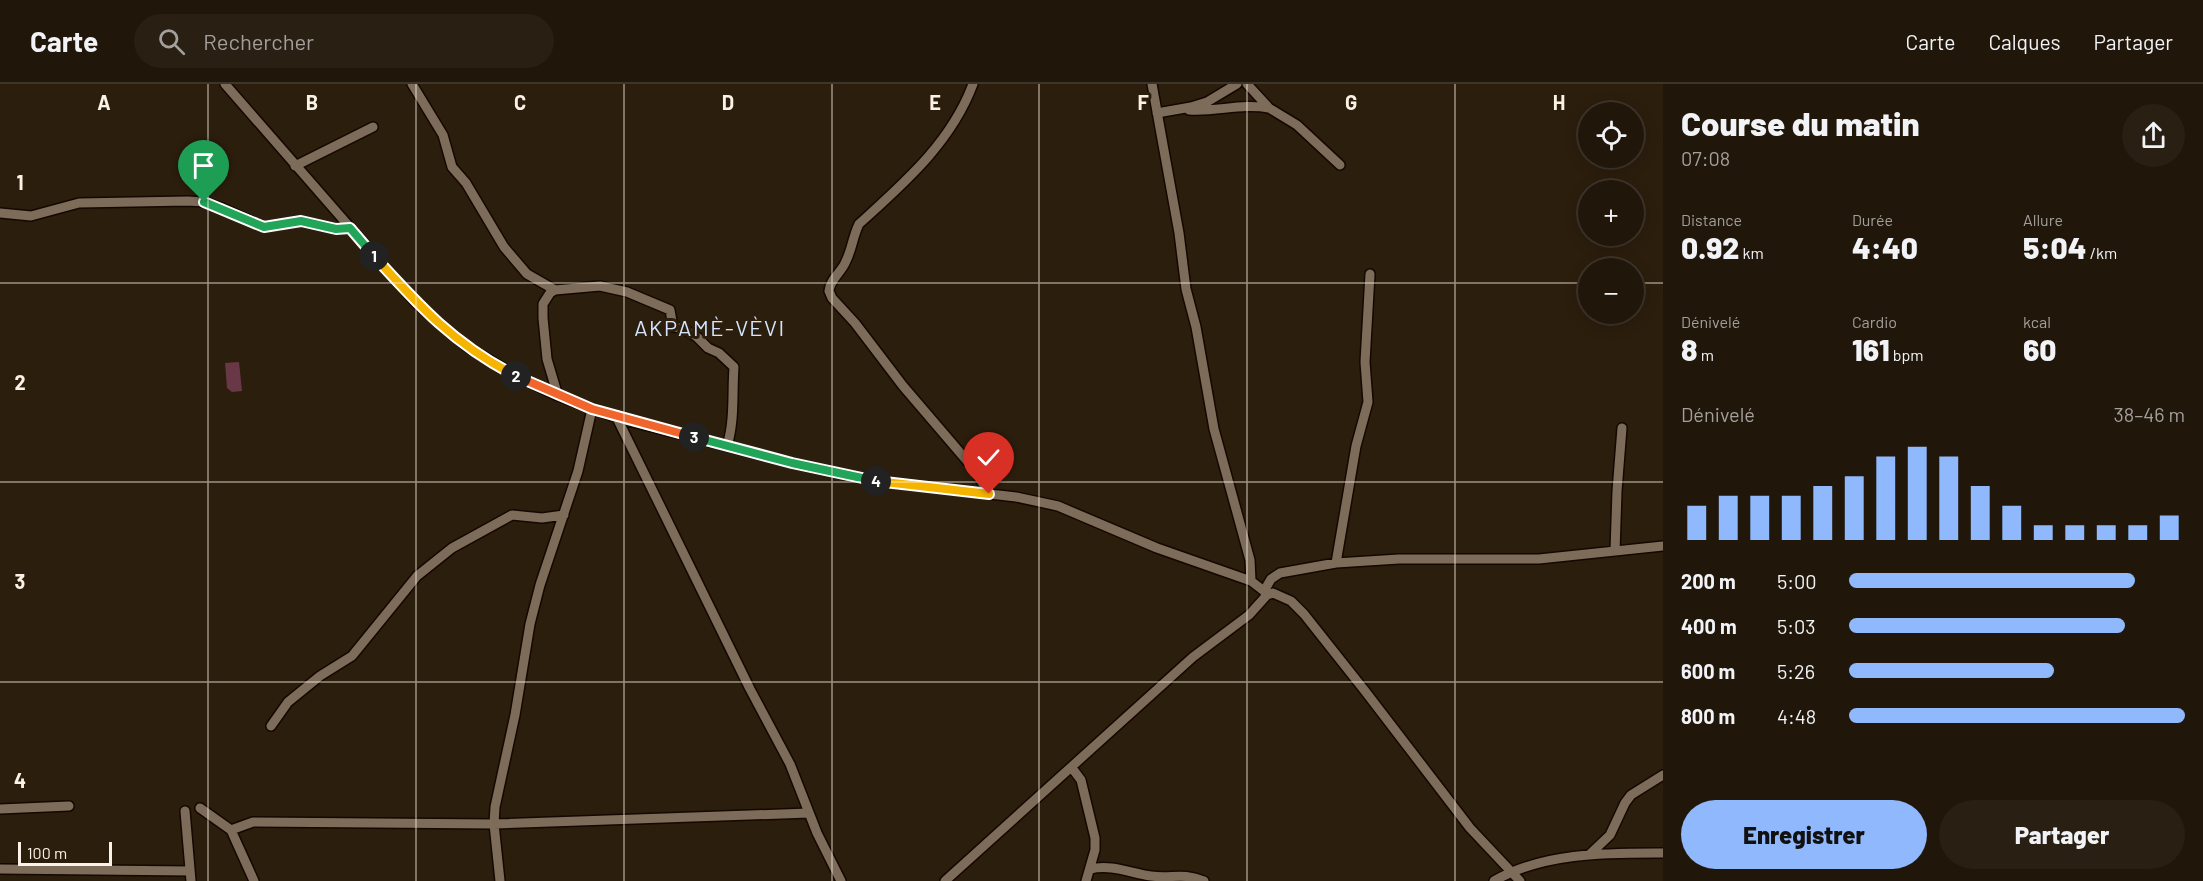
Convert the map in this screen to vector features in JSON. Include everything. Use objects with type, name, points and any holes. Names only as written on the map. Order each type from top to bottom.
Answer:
[{"type":"street","points":[[225,84],[416,303],[466,346],[495,365],[558,396],[617,418],[869,480],[1016,497],[1058,506],[1164,550],[1251,581],[1266,593],[1278,594],[1291,601],[1365,691],[1470,828],[1520,881]]},
{"type":"street","points":[[411,84],[443,135],[453,167],[466,183],[504,247],[521,269],[555,290]]},
{"type":"street","points":[[973,84],[967,102],[947,136],[922,165],[859,224],[853,236],[846,263],[833,279],[829,291],[832,298],[855,322],[903,386],[975,469],[989,494]]},
{"type":"street","points":[[1152,84],[1179,233],[1186,289],[1196,327],[1214,429],[1250,560],[1251,581]]},
{"type":"street","points":[[1157,113],[1184,109],[1207,102],[1232,84]]},
{"type":"street","points":[[1247,84],[1269,108],[1297,125],[1340,165]]},
{"type":"street","points":[[1184,109],[1199,111],[1250,106],[1269,108]]},
{"type":"street","points":[[295,166],[373,127]]},
{"type":"street","points":[[0,213],[31,216],[49,213],[79,203],[188,201],[204,202],[222,208],[264,227],[301,221],[336,229],[350,228]]},
{"type":"street","points":[[1336,563],[1356,446],[1368,402],[1365,362],[1370,274]]},
{"type":"street","points":[[558,396],[547,359],[542,309],[546,298],[555,290],[600,286],[627,292],[670,310],[673,327],[682,328],[697,337],[708,348],[719,352],[734,367],[733,416],[727,446]]},
{"type":"street","points":[[500,881],[494,824],[495,807],[516,715],[540,585],[579,471],[592,409]]},
{"type":"street","points":[[617,418],[750,689],[790,764],[809,813],[841,881]]},
{"type":"street","points":[[1616,551],[1617,491],[1622,428]]},
{"type":"street","points":[[271,726],[288,702],[320,676],[352,656],[417,576],[452,548],[512,515],[532,518],[564,515]]},
{"type":"street","points":[[945,881],[1193,657],[1249,615],[1266,593],[1271,579],[1280,573],[1336,563],[1399,559],[1539,559],[1663,546]]},
{"type":"street","points":[[1072,768],[1081,780],[1095,838],[1095,850],[1086,881]]},
{"type":"street","points":[[1589,855],[1610,835],[1625,803],[1632,795],[1663,775]]},
{"type":"street","points":[[0,809],[69,807]]},
{"type":"street","points":[[200,808],[231,830],[254,881]]},
{"type":"street","points":[[0,869],[191,876],[185,811]]},
{"type":"street","points":[[231,830],[253,822],[494,824],[809,813]]},
{"type":"street","points":[[1494,881],[1510,871],[1534,864],[1589,855],[1663,853]]},
{"type":"street","points":[[1090,869],[1109,867],[1153,877],[1190,876],[1204,881]]},
{"type":"shaded area","points":[[239,362],[242,391],[232,392],[227,388],[225,363]]},
{"type":"district","name":"AKPAMÈ-VÈVI","points":[[710,328]]},
{"type":"route","points":[[204,202],[264,227],[301,221],[336,229],[350,228],[416,303],[466,346],[485,360],[558,396],[592,409],[617,418],[792,463],[869,480],[989,494]]}]
